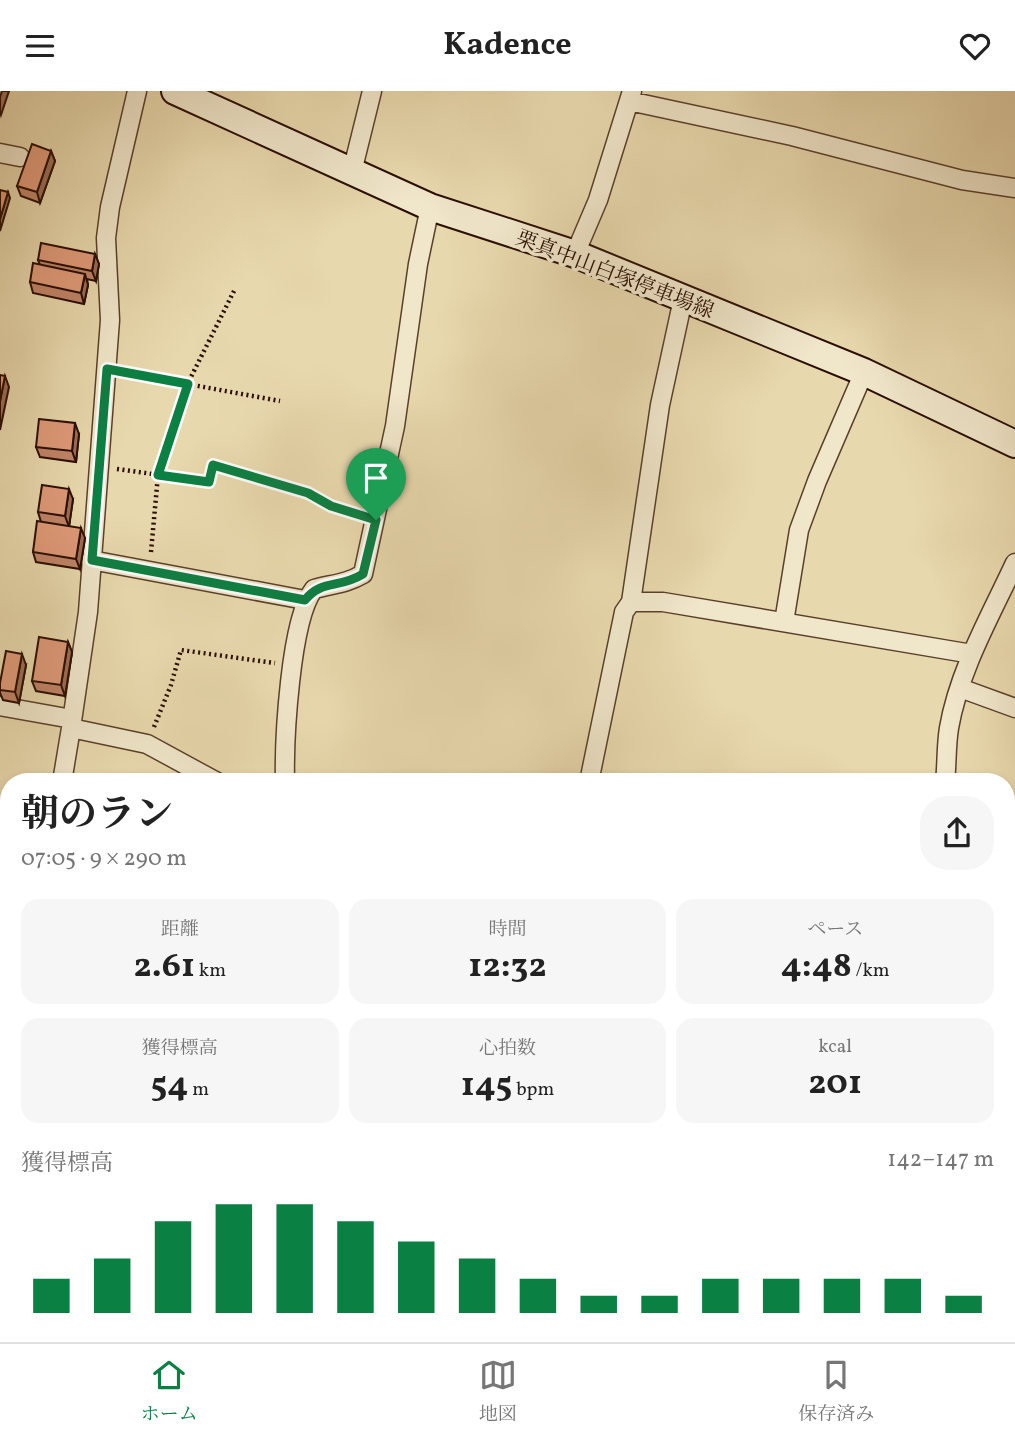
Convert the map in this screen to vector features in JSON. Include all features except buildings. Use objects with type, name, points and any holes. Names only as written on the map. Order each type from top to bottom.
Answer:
[{"type":"main road","name":"栗真中山白塚停車場線","points":[[175,91],[430,207],[575,254],[864,372],[1015,444]]},
{"type":"street","points":[[64,773],[88,612],[110,308],[106,238],[110,207],[137,91]]},
{"type":"street","points":[[352,172],[372,91]]},
{"type":"street","points":[[575,254],[598,200],[631,96],[962,180],[1015,188]]},
{"type":"street","points":[[0,153],[20,157]]},
{"type":"street","points":[[285,773],[284,738],[305,600],[314,589],[351,581],[363,574],[395,426],[418,264],[430,207]]},
{"type":"street","points":[[591,773],[624,612],[631,601],[660,405],[683,299]]},
{"type":"street","points":[[784,622],[799,530],[864,372]]},
{"type":"street","points":[[92,560],[305,600]]},
{"type":"street","points":[[946,773],[949,728],[960,688],[972,654],[1015,563]]},
{"type":"street","points":[[631,601],[663,602],[972,654]]},
{"type":"street","points":[[960,688],[1015,708]]},
{"type":"street","points":[[0,706],[147,744],[201,773]]},
{"type":"path","points":[[150,571],[158,475],[188,384],[235,289]]},
{"type":"path","points":[[107,369],[280,401]]},
{"type":"path","points":[[99,467],[209,482],[213,465],[308,493],[331,506],[376,520]]},
{"type":"path","points":[[147,744],[171,685],[181,650],[293,666]]},
{"type":"route","points":[[107,369],[188,384],[158,475],[209,482],[213,465],[308,493],[331,506],[376,520],[363,574],[339,585],[314,589],[305,600],[92,560],[107,369]]}]
